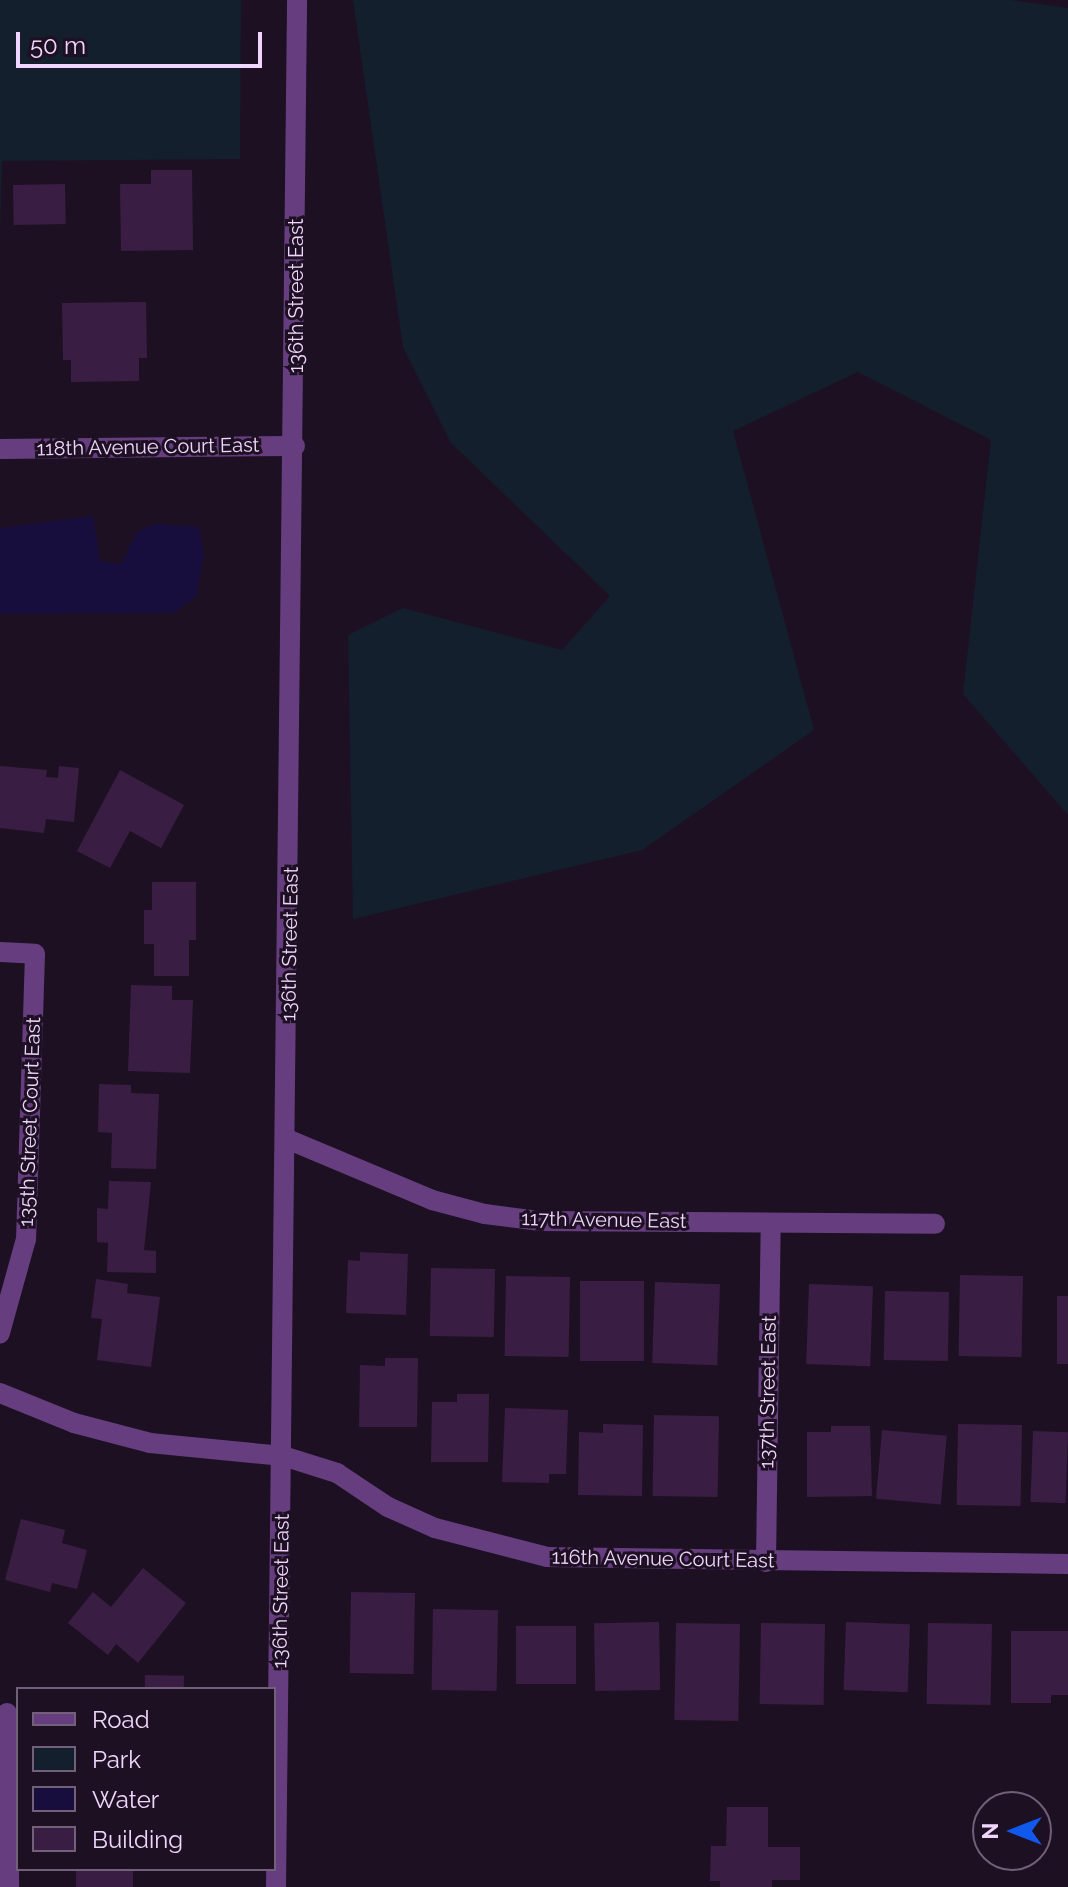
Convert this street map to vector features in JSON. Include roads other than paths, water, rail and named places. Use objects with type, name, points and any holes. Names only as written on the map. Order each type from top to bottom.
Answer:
[{"type":"street","name":"136th Street East","points":[[276,1887],[295,446],[297,0]]},
{"type":"street","name":"118th Avenue Court East","points":[[0,449],[295,446]]},
{"type":"street","name":"135th Street Court East","points":[[0,952],[35,954],[29,1212],[13,1297],[0,1333]]},
{"type":"street","name":"117th Avenue East","points":[[287,1139],[432,1200],[485,1214],[539,1221],[935,1224]]},
{"type":"street","name":"137th Street East","points":[[766,1562],[771,1223]]},
{"type":"street","name":"116th Avenue Court East","points":[[0,1393],[74,1423],[150,1443],[283,1456],[337,1473],[388,1507],[435,1528],[547,1557],[1068,1564]]},
{"type":"street","points":[[7,1713],[9,1887]]},
{"type":"water","points":[[93,516],[100,561],[121,564],[137,532],[155,524],[199,527],[204,556],[196,596],[174,613],[0,614],[0,528]]}]
